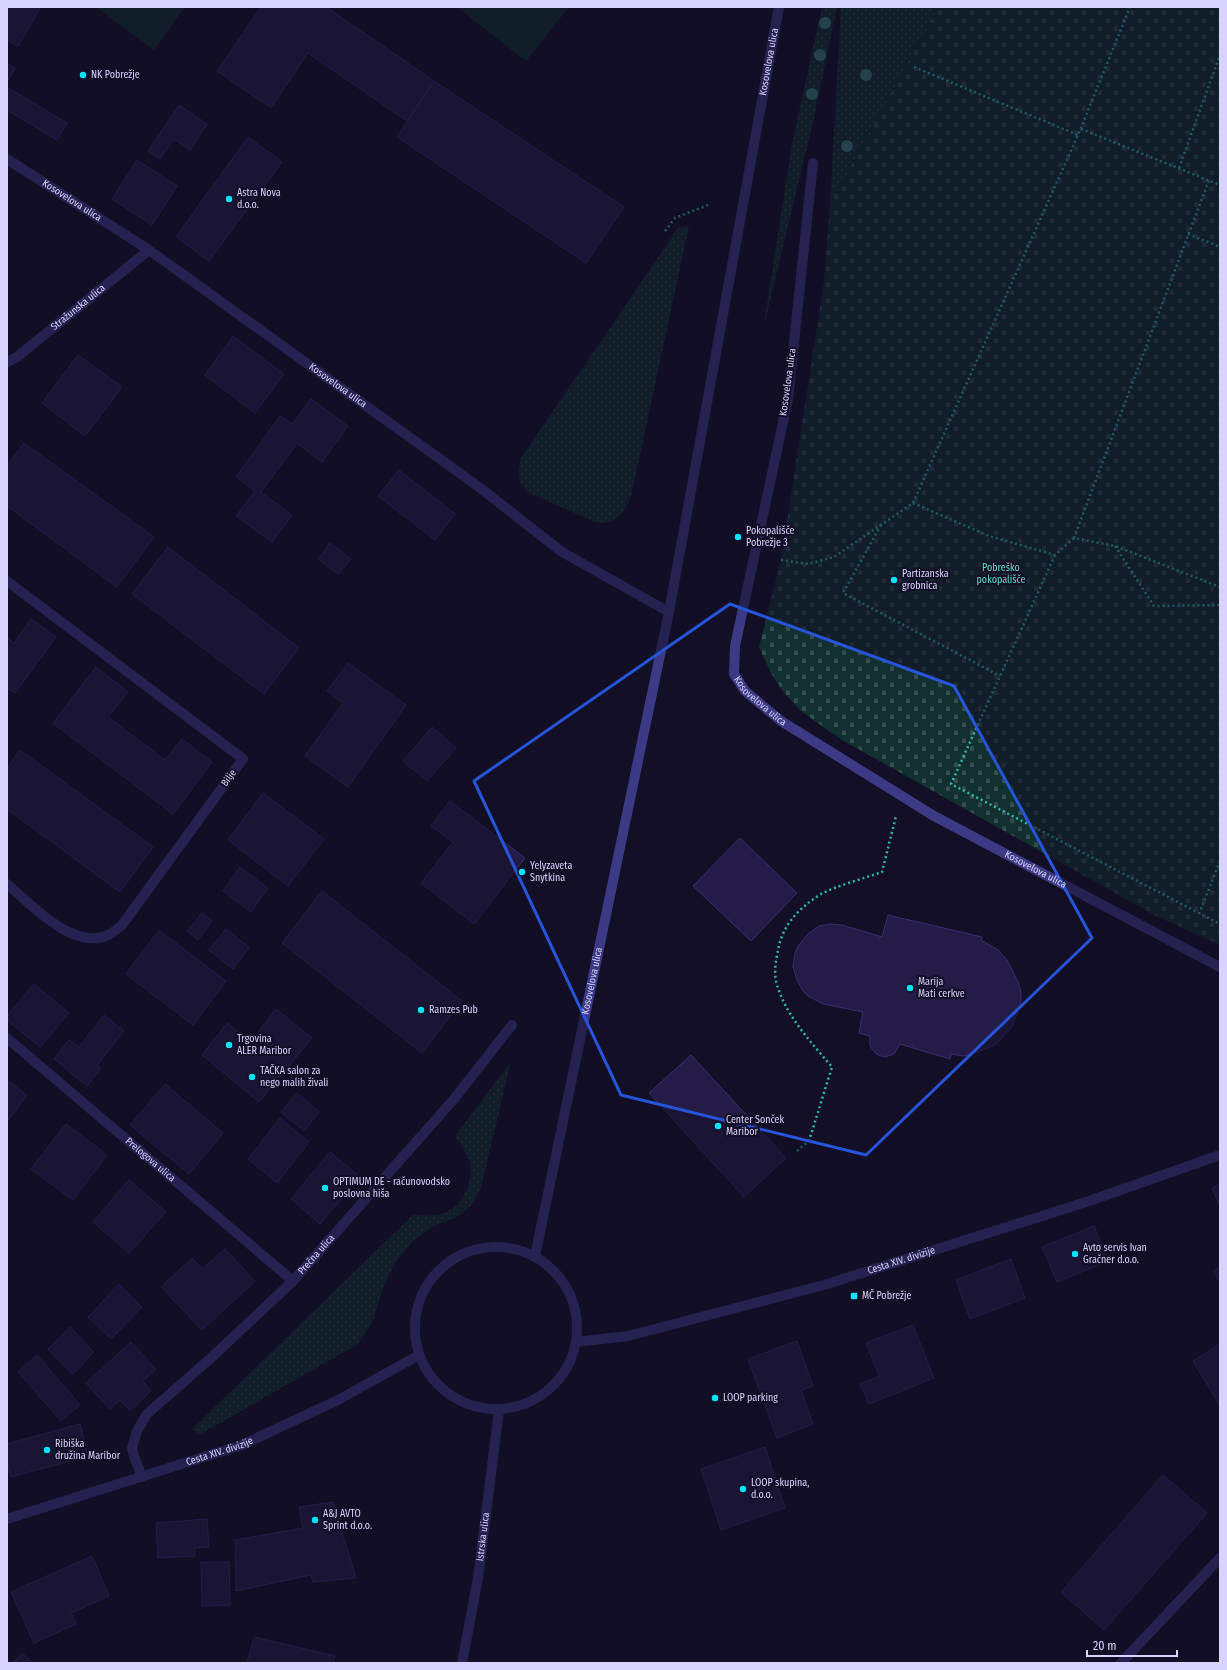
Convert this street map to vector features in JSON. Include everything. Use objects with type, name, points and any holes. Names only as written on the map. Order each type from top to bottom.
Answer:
[{"type":"street","name":"Kosovelova ulica","points":[[535,1256],[669,612],[778,7]]},
{"type":"street","name":"Kosovelova ulica","points":[[7,159],[149,250],[479,487],[562,552],[669,612]]},
{"type":"street","name":"Kosovelova ulica","points":[[813,163],[788,399],[735,646],[734,674],[745,691],[781,721],[934,816],[1220,967]]},
{"type":"street","name":"Stražunska ulica","points":[[7,362],[17,357],[149,250]]},
{"type":"street","name":"Bilje","points":[[7,581],[242,759],[122,924],[110,934],[96,938],[75,936],[61,929],[7,884]]},
{"type":"street","name":"Prečna ulica","points":[[142,1477],[132,1448],[138,1431],[147,1414],[211,1358],[293,1281],[454,1099],[512,1025]]},
{"type":"street","name":"Prelogova ulica","points":[[7,1038],[293,1281]]},
{"type":"street","name":"Cesta XIV. divizije","points":[[576,1342],[628,1336],[816,1287],[1089,1201],[1220,1155]]},
{"type":"street","points":[[493,1246],[535,1256],[544,1262],[562,1280],[575,1307],[576,1342],[565,1370],[548,1391],[526,1404],[499,1410],[468,1405],[451,1396],[430,1377],[419,1355],[414,1322],[421,1296],[440,1269],[464,1253],[493,1246]]},
{"type":"street","name":"Cesta XIV. divizije","points":[[7,1519],[242,1445],[338,1400],[419,1355]]},
{"type":"street","name":"Istrska ulica","points":[[462,1663],[478,1578],[499,1410]]},
{"type":"street","points":[[1121,1663],[1220,1558]]},
{"type":"path","points":[[781,560],[808,564],[834,557],[913,503],[1081,130],[1130,7]]},
{"type":"path","points":[[1179,168],[1220,55]]},
{"type":"path","points":[[914,67],[1078,135]]},
{"type":"path","points":[[1081,130],[1220,184]]},
{"type":"path","points":[[1209,180],[1074,538],[1055,556],[951,784],[1220,924]]},
{"type":"path","points":[[665,231],[675,218],[708,205]]},
{"type":"path","points":[[1188,234],[1220,247]]},
{"type":"path","points":[[913,503],[989,536],[1055,556]]},
{"type":"path","points":[[881,525],[843,593],[1000,676]]},
{"type":"path","points":[[1074,538],[1115,546],[1220,587]]},
{"type":"path","points":[[1115,546],[1154,606],[1220,605]]},
{"type":"path","points":[[797,1151],[809,1141],[832,1067],[799,1027],[780,994],[776,979],[776,960],[780,942],[788,922],[805,905],[823,893],[882,872],[901,796]]},
{"type":"path","points":[[1199,914],[1220,861]]},
{"type":"highlighted area","points":[[730,604],[954,686],[1092,938],[866,1155],[621,1095],[474,781]]},
{"type":"green space","points":[[96,7],[185,7],[154,50]]},
{"type":"green space","points":[[457,7],[569,7],[526,61]]},
{"type":"green space","points":[[822,7],[837,7],[814,118],[763,330],[792,144]]},
{"type":"green space","points":[[841,7],[938,7],[830,204]]},
{"type":"green space","name":"Pobreško pokopališče","points":[[938,7],[1220,7],[1220,945],[1156,916],[842,740],[801,711],[784,693],[771,673],[759,647],[781,560],[824,282],[830,204]]},
{"type":"green space","points":[[689,226],[631,497],[622,513],[618,517],[608,522],[595,522],[527,492],[521,484],[519,476],[521,458],[679,227]]},
{"type":"green space","points":[[511,1062],[480,1191],[473,1203],[464,1212],[455,1218],[432,1227],[412,1242],[395,1263],[383,1288],[373,1321],[358,1344],[199,1435],[192,1429],[413,1215],[438,1215],[453,1208],[459,1202],[467,1188],[471,1171],[468,1156],[455,1136]]},
{"type":"building","points":[[7,7],[41,7],[18,46],[7,40]]},
{"type":"building","points":[[261,7],[326,7],[434,81],[407,121],[308,53],[271,108],[217,71]]},
{"type":"building","points":[[7,63],[15,68],[7,82]]},
{"type":"building","points":[[434,81],[624,207],[586,263],[397,137]]},
{"type":"building","points":[[7,87],[67,123],[57,140],[7,110]]},
{"type":"building","points":[[179,105],[207,124],[190,150],[174,139],[160,159],[148,151]]},
{"type":"building","name":"Astra Nova d.o.o.","points":[[248,137],[282,162],[209,261],[176,237]]},
{"type":"building","points":[[137,160],[177,186],[152,225],[112,199]]},
{"type":"building","points":[[233,336],[284,374],[255,413],[205,375]]},
{"type":"building","points":[[78,355],[122,387],[85,436],[42,403]]},
{"type":"building","points":[[311,399],[348,426],[322,462],[297,443],[261,492],[292,515],[272,542],[236,516],[255,491],[236,477],[280,416],[292,424]]},
{"type":"building","points":[[24,443],[154,537],[117,587],[7,506],[7,466]]},
{"type":"building","points":[[399,470],[455,514],[435,540],[378,496]]},
{"type":"building","points":[[330,543],[351,559],[338,574],[318,559]]},
{"type":"building","points":[[168,547],[299,648],[264,694],[132,594]]},
{"type":"building","points":[[31,619],[56,637],[15,693],[7,688],[7,638],[14,643]]},
{"type":"building","points":[[348,663],[406,705],[348,787],[305,756],[343,703],[327,691]]},
{"type":"building","points":[[96,667],[128,692],[108,717],[165,760],[182,739],[212,762],[173,814],[53,723]]},
{"type":"building","points":[[432,727],[456,748],[427,781],[403,761]]},
{"type":"building","points":[[20,750],[153,847],[120,892],[7,809],[7,768]]},
{"type":"building","points":[[263,793],[324,839],[288,886],[228,840]]},
{"type":"building","points":[[450,801],[525,858],[474,924],[421,883],[453,842],[431,826]]},
{"type":"building","points":[[740,838],[797,893],[751,941],[693,886]]},
{"type":"building","points":[[240,867],[268,888],[251,912],[223,891]]},
{"type":"building","points":[[322,891],[462,1001],[422,1053],[282,943]]},
{"type":"building","points":[[202,913],[212,921],[198,940],[187,931]]},
{"type":"building","name":"Marija Mati cerkve","points":[[888,915],[982,937],[981,940],[998,950],[1007,960],[1018,982],[1021,992],[1021,1001],[1012,1027],[995,1045],[963,1056],[951,1054],[950,1059],[900,1044],[894,1054],[885,1057],[881,1056],[876,1054],[870,1046],[870,1036],[859,1033],[863,1012],[823,1004],[808,996],[803,991],[797,980],[793,967],[795,953],[798,946],[808,934],[819,926],[831,924],[842,925],[882,937]]},
{"type":"building","points":[[226,929],[249,947],[233,969],[209,950]]},
{"type":"building","points":[[159,930],[226,981],[193,1025],[126,974]]},
{"type":"building","points":[[34,984],[69,1013],[40,1047],[7,1020],[7,1016]]},
{"type":"building","points":[[276,1009],[312,1038],[259,1102],[202,1055],[227,1023],[251,1042]]},
{"type":"building","points":[[104,1015],[124,1031],[97,1065],[101,1068],[87,1086],[54,1059],[69,1040],[79,1047]]},
{"type":"building","name":"Center Sonček Maribor","points":[[691,1055],[786,1158],[744,1197],[649,1093]]},
{"type":"building","points":[[7,1080],[27,1095],[7,1122]]},
{"type":"building","points":[[165,1084],[223,1133],[189,1174],[130,1125]]},
{"type":"building","points":[[297,1093],[319,1112],[304,1131],[281,1112]]},
{"type":"building","points":[[280,1118],[309,1142],[277,1183],[248,1159]]},
{"type":"building","points":[[66,1124],[107,1155],[73,1200],[31,1169]]},
{"type":"building","name":"OPTIMUM DE - računovodsko poslovna hiša","points":[[330,1152],[360,1177],[320,1224],[291,1199]]},
{"type":"building","points":[[129,1180],[166,1212],[129,1253],[93,1222]]},
{"type":"building","points":[[1220,1184],[1220,1207],[1212,1188]]},
{"type":"building","name":"Avto servis Ivan Gračner d.o.o.","points":[[1094,1226],[1108,1261],[1057,1282],[1042,1247]]},
{"type":"building","points":[[225,1249],[255,1281],[202,1330],[161,1287],[192,1258],[202,1269]]},
{"type":"building","points":[[1011,1259],[1025,1298],[970,1319],[956,1280]]},
{"type":"building","points":[[1220,1267],[1220,1282],[1213,1271]]},
{"type":"building","points":[[119,1284],[142,1307],[111,1339],[88,1317]]},
{"type":"building","points":[[913,1325],[934,1378],[869,1404],[860,1384],[879,1376],[866,1343]]},
{"type":"building","points":[[70,1327],[94,1352],[73,1374],[48,1349]]},
{"type":"building","points":[[797,1341],[813,1386],[801,1390],[813,1424],[777,1438],[748,1359]]},
{"type":"building","points":[[131,1342],[156,1369],[143,1381],[151,1391],[130,1411],[120,1400],[110,1409],[86,1383]]},
{"type":"building","points":[[1220,1344],[1220,1406],[1193,1361]]},
{"type":"building","points":[[37,1355],[80,1405],[61,1421],[18,1372]]},
{"type":"building","name":"Ribiška družina Maribor","points":[[80,1424],[88,1456],[11,1477],[7,1461],[7,1444]]},
{"type":"building","name":"LOOP skupina, d.o.o.","points":[[765,1447],[785,1508],[721,1530],[701,1469]]},
{"type":"building","points":[[1163,1475],[1207,1513],[1104,1630],[1061,1592]]},
{"type":"building","points":[[333,1502],[356,1578],[313,1582],[311,1575],[236,1591],[235,1540],[303,1528],[299,1507]]},
{"type":"building","points":[[207,1519],[209,1547],[194,1548],[195,1556],[158,1558],[156,1523]]},
{"type":"building","points":[[92,1556],[109,1596],[71,1613],[76,1624],[34,1643],[11,1592]]},
{"type":"building","points":[[201,1562],[229,1562],[230,1605],[202,1606]]},
{"type":"building","points":[[254,1637],[335,1656],[333,1663],[247,1663]]},
{"type":"building","points":[[22,1653],[33,1663],[13,1663]]},
{"type":"place","name":"NK Pobrežje","points":[[83,75]]},
{"type":"place","name":"Astra Nova d.o.o.","points":[[229,199]]},
{"type":"place","name":"Pokopališče Pobrežje 3","points":[[738,537]]},
{"type":"place","name":"Partizanska grobnica","points":[[894,580]]},
{"type":"place","name":"Yelyzaveta Snytkina","points":[[522,872]]},
{"type":"place","name":"Marija Mati cerkve","points":[[910,988]]},
{"type":"place","name":"Ramzes Pub","points":[[421,1010]]},
{"type":"place","name":"Trgovina ALER Maribor","points":[[229,1045]]},
{"type":"place","name":"TAČKA salon za nego malih živali","points":[[252,1077]]},
{"type":"place","name":"Center Sonček Maribor","points":[[718,1126]]},
{"type":"place","name":"OPTIMUM DE - računovodsko poslovna hiša","points":[[325,1188]]},
{"type":"place","name":"Avto servis Ivan Gračner d.o.o.","points":[[1075,1254]]},
{"type":"place","name":"MČ Pobrežje","points":[[854,1296]]},
{"type":"place","name":"LOOP parking","points":[[715,1398]]},
{"type":"place","name":"Ribiška družina Maribor","points":[[47,1450]]},
{"type":"place","name":"LOOP skupina, d.o.o.","points":[[743,1489]]},
{"type":"place","name":"A&J AVTO Sprint d.o.o.","points":[[315,1520]]}]
